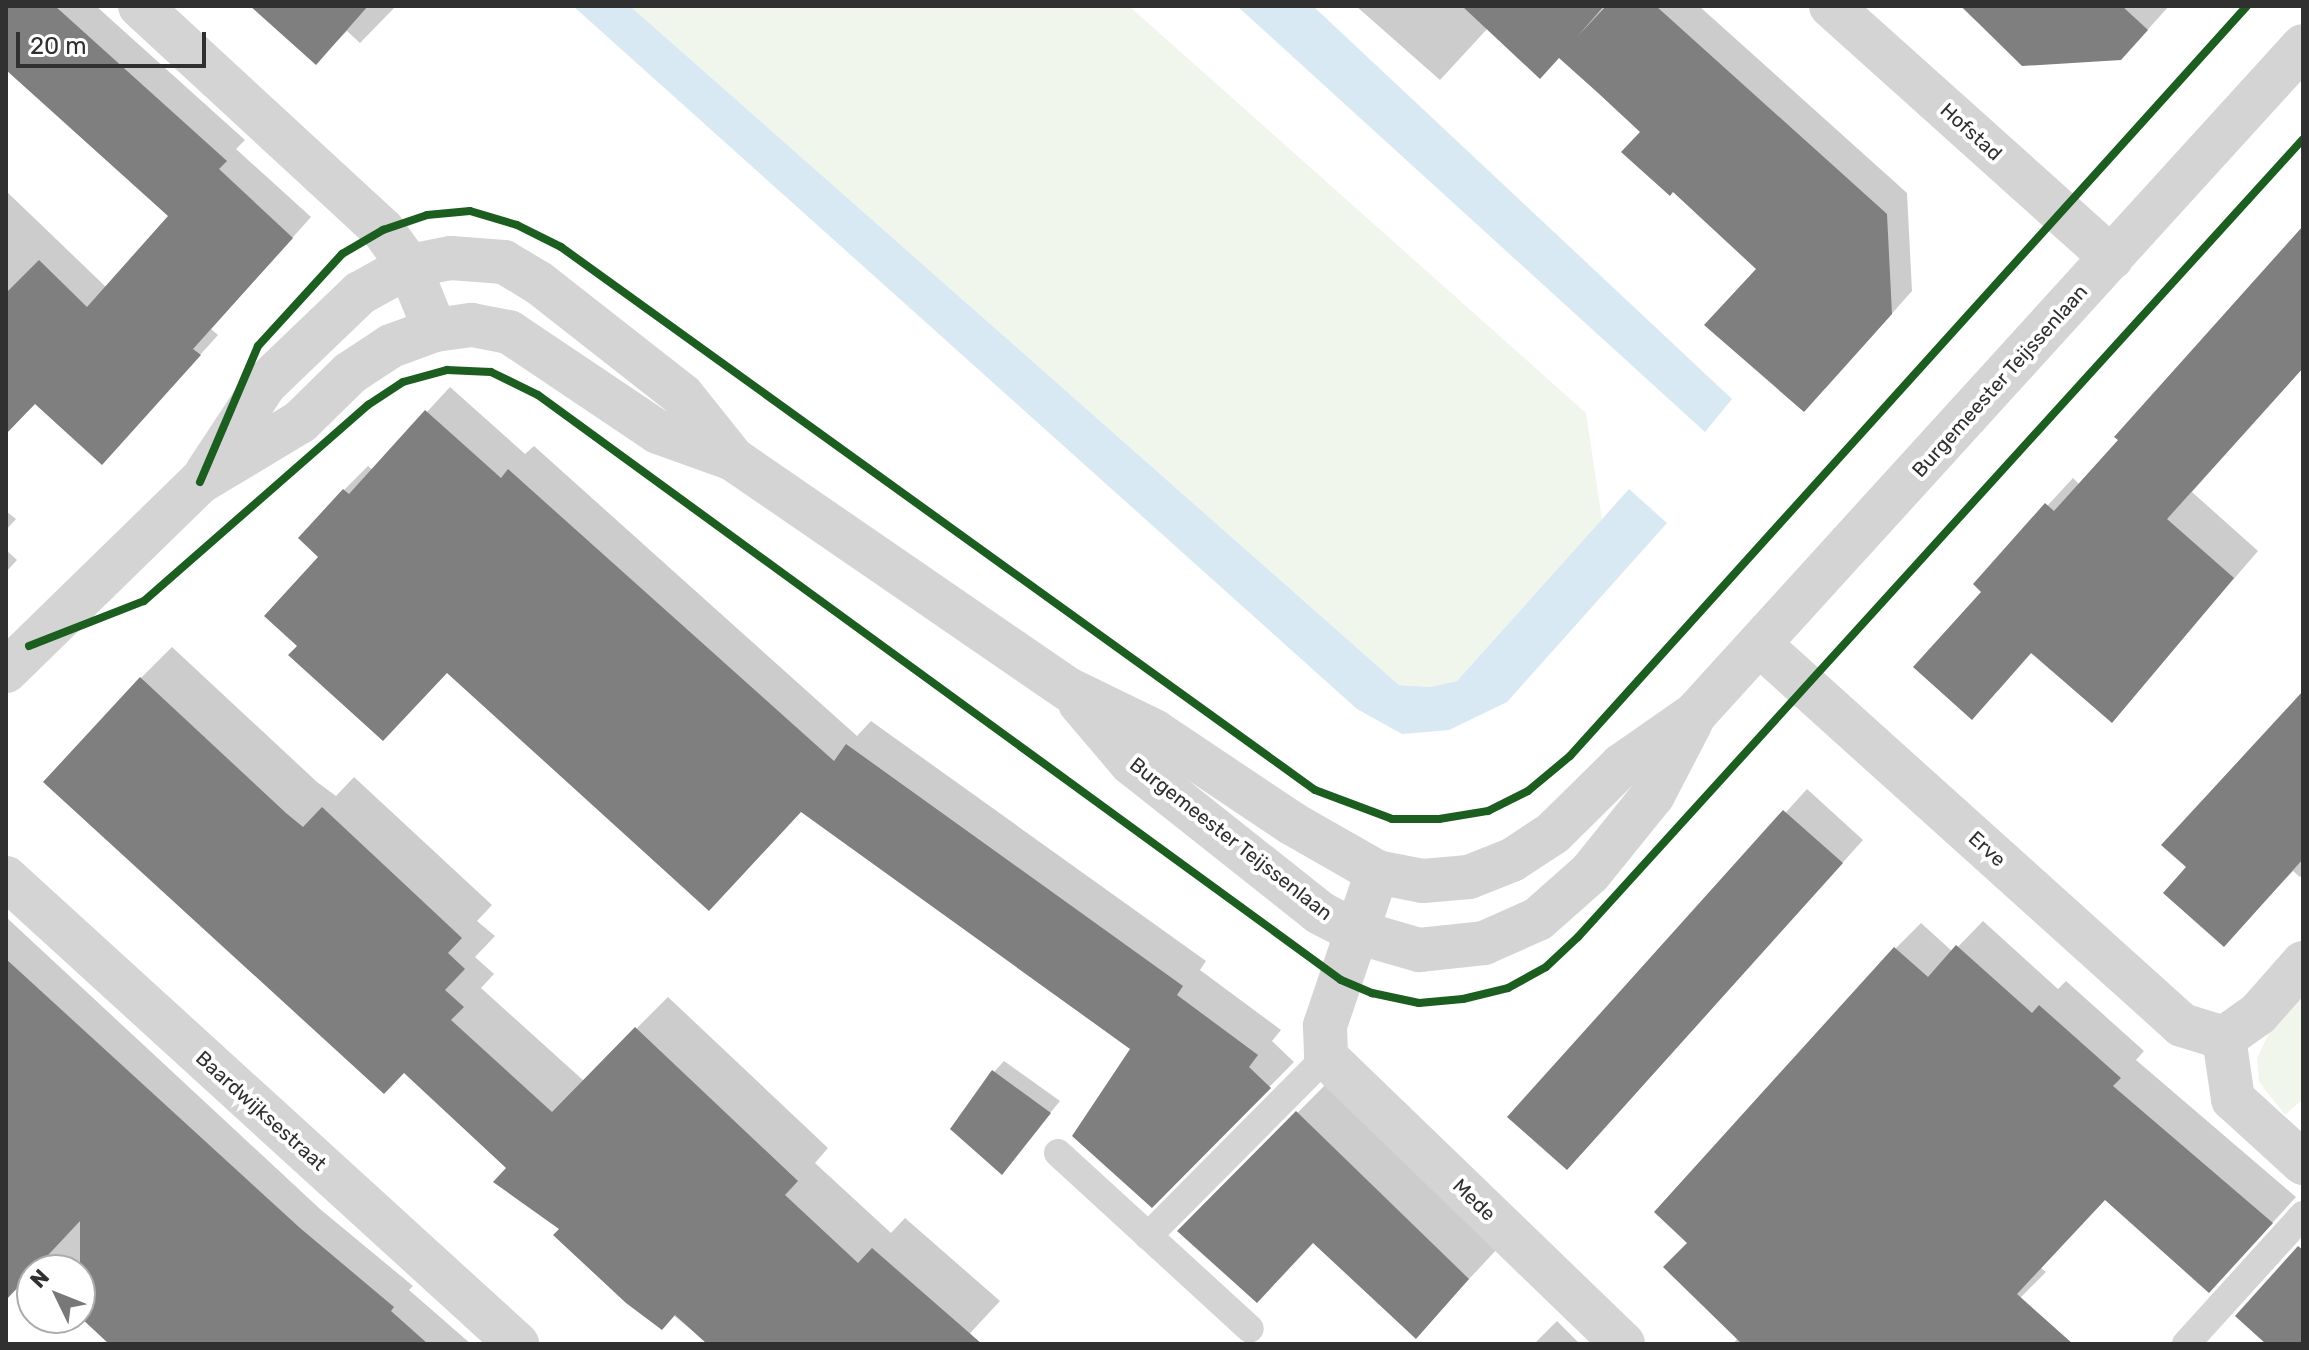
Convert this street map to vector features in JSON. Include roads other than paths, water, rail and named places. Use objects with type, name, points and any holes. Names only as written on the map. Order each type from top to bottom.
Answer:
[{"type":"street","points":[[140,6],[383,230],[409,266],[435,330]]},
{"type":"street","name":"Hofstad","points":[[1831,6],[2112,258]]},
{"type":"street","name":"Burgemeester Teijssenlaan","points":[[200,482],[300,422],[350,373],[391,346],[435,330],[472,325],[509,332],[658,432],[733,459],[1068,689],[1154,731],[1293,824],[1377,872],[1423,881],[1469,877],[1512,860],[1553,833],[1622,765],[1695,714],[2303,46]]},
{"type":"street","name":"Burgemeester Teijssenlaan","points":[[6,671],[200,482],[265,384],[360,293],[409,266],[451,258],[504,262],[682,395],[733,459]]},
{"type":"street","name":"Erve","points":[[1760,645],[2182,1025],[2224,1038]]},
{"type":"street","name":"Burgemeester Teijssenlaan","points":[[1068,689],[1131,763],[1320,913],[1357,932],[1419,950],[1484,943],[1538,919],[1590,873],[1653,795],[1695,714]]},
{"type":"street","points":[[1326,1057],[1325,1026],[1377,872]]},
{"type":"street","name":"Baardwijksestraat","points":[[6,878],[517,1344]]},
{"type":"street","points":[[2303,963],[2258,1014],[2224,1038],[2233,1099],[2303,1163]]},
{"type":"street","name":"Mede","points":[[1326,1057],[1623,1344]]},
{"type":"lane","points":[[1148,1236],[1326,1057]]},
{"type":"lane","points":[[1058,1153],[1250,1329]]},
{"type":"lane","points":[[2186,1344],[2303,1215]]},
{"type":"water","points":[[573,6],[630,6],[1399,685],[1430,687],[1457,681],[1629,489],[1667,523],[1507,702],[1449,730],[1402,734],[1357,709]]},
{"type":"water","points":[[1237,6],[1313,6],[1732,399],[1705,432]]}]
